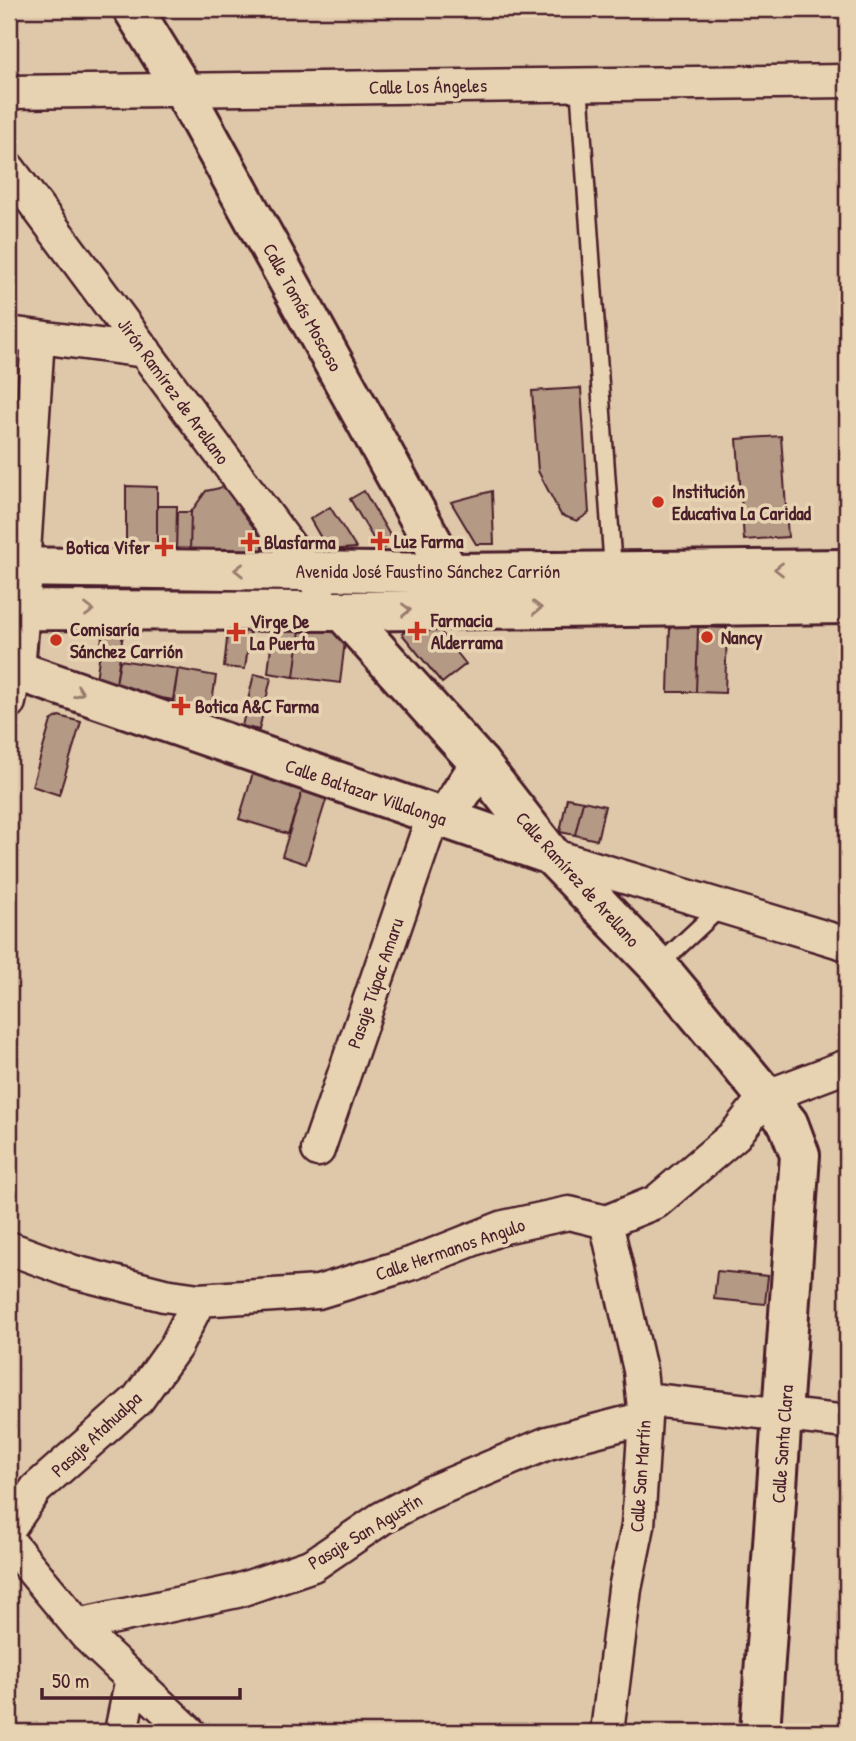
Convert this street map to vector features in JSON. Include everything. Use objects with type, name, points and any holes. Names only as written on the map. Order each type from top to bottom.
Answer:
[{"type":"main road","name":"Calle Tomás Moscoso","points":[[132,9],[183,90],[469,609]]},
{"type":"main road","name":"Avenida José Faustino Sánchez Carrión","points":[[16,567],[450,573],[847,569]]},
{"type":"main road","points":[[11,680],[21,610],[16,567]]},
{"type":"main road","name":"Avenida José Faustino Sánchez Carrión","points":[[21,610],[342,611],[847,604]]},
{"type":"main road","name":"Calle Ramírez de Arellano","points":[[342,611],[480,764],[551,855],[657,966],[788,1123],[800,1155]]},
{"type":"main road","name":"Calle Baltazar Villalonga","points":[[11,680],[551,855]]},
{"type":"main road","points":[[438,818],[480,764]]},
{"type":"main road","name":"Calle Santa Clara","points":[[760,1732],[785,1414],[800,1155]]},
{"type":"street","name":"Calle Los Ángeles","points":[[9,92],[847,80]]},
{"type":"street","name":"Jirón Ramírez de Arellano","points":[[9,169],[307,572],[342,611]]},
{"type":"street","points":[[16,567],[23,336],[145,351]]},
{"type":"street","name":"Pasaje Túpac Amaru","points":[[317,1150],[438,818]]},
{"type":"street","name":"Calle Baltazar Villalonga","points":[[551,855],[847,944]]},
{"type":"street","points":[[606,1222],[656,1202],[735,1135],[765,1097],[847,1066]]},
{"type":"street","name":"Calle Hermanos Angulo","points":[[9,1248],[74,1272],[199,1300],[318,1292],[413,1263],[504,1227],[569,1213],[606,1222]]},
{"type":"street","name":"Calle San Martín","points":[[606,1222],[645,1409],[638,1526],[625,1589],[607,1732]]},
{"type":"street","name":"Pasaje Atahualpa","points":[[9,1528],[36,1489],[138,1399],[176,1346],[199,1300]]},
{"type":"street","name":"Pasaje San Agustín","points":[[78,1625],[237,1591],[313,1564],[382,1518],[426,1494],[548,1443],[645,1409],[785,1414]]},
{"type":"street","points":[[785,1414],[847,1422]]},
{"type":"street","points":[[9,1542],[78,1625],[189,1732]]},
{"type":"street","points":[[121,1732],[132,1678]]},
{"type":"lane","points":[[579,84],[613,570]]},
{"type":"lane","points":[[657,966],[721,907]]},
{"type":"building","points":[[581,388],[589,513],[577,521],[561,515],[538,471],[532,391]]},
{"type":"building","points":[[781,436],[788,537],[744,540],[737,439]]},
{"type":"building","points":[[126,486],[157,487],[157,553],[126,553]]},
{"type":"building","points":[[224,487],[263,530],[263,555],[190,553],[191,512],[206,491]]},
{"type":"building","points":[[364,491],[394,542],[380,550],[350,499]]},
{"type":"building","points":[[492,491],[494,544],[476,544],[451,502]]},
{"type":"building","points":[[157,506],[177,506],[176,552],[157,553]]},
{"type":"building","points":[[330,507],[356,548],[328,550],[310,519]]},
{"type":"building","points":[[177,512],[191,512],[190,553],[176,552]]},
{"type":"building","points":[[274,619],[301,622],[294,677],[268,673]]},
{"type":"building","points":[[229,621],[251,624],[245,669],[224,667]]},
{"type":"building","points":[[417,621],[433,622],[466,664],[442,683],[402,634]]},
{"type":"building","points":[[301,622],[330,626],[345,641],[340,683],[294,677]]},
{"type":"building","points":[[104,623],[124,626],[116,684],[96,680]]},
{"type":"building","points":[[670,626],[698,627],[696,692],[668,692]]},
{"type":"building","points":[[698,627],[727,628],[725,693],[696,692]]},
{"type":"building","points":[[120,660],[178,669],[173,700],[115,690]]},
{"type":"building","points":[[178,669],[216,676],[210,716],[172,710]]},
{"type":"building","points":[[254,674],[271,678],[259,730],[242,726]]},
{"type":"building","points":[[59,716],[81,722],[59,795],[32,786],[51,721]]},
{"type":"building","points":[[253,773],[303,789],[288,834],[239,819]]},
{"type":"building","points":[[303,789],[327,797],[306,864],[282,856]]},
{"type":"building","points":[[567,798],[583,801],[575,835],[560,832]]},
{"type":"building","points":[[583,801],[605,806],[597,840],[575,835]]},
{"type":"building","points":[[717,1271],[768,1276],[765,1304],[714,1299]]},
{"type":"place","name":"Institución Educativa La Caridad","points":[[658,502]]},
{"type":"place","name":"Luz Farma","points":[[380,541]]},
{"type":"place","name":"Blasfarma","points":[[250,542]]},
{"type":"place","name":"Botica Vifer","points":[[164,547]]},
{"type":"place","name":"Farmacia Alderrama","points":[[417,631]]},
{"type":"place","name":"Virge De La Puerta","points":[[236,632]]},
{"type":"place","name":"Nancy","points":[[707,637]]},
{"type":"place","name":"Comisaría Sánchez Carrión","points":[[56,640]]},
{"type":"place","name":"Botica A&C Farma","points":[[181,706]]}]
